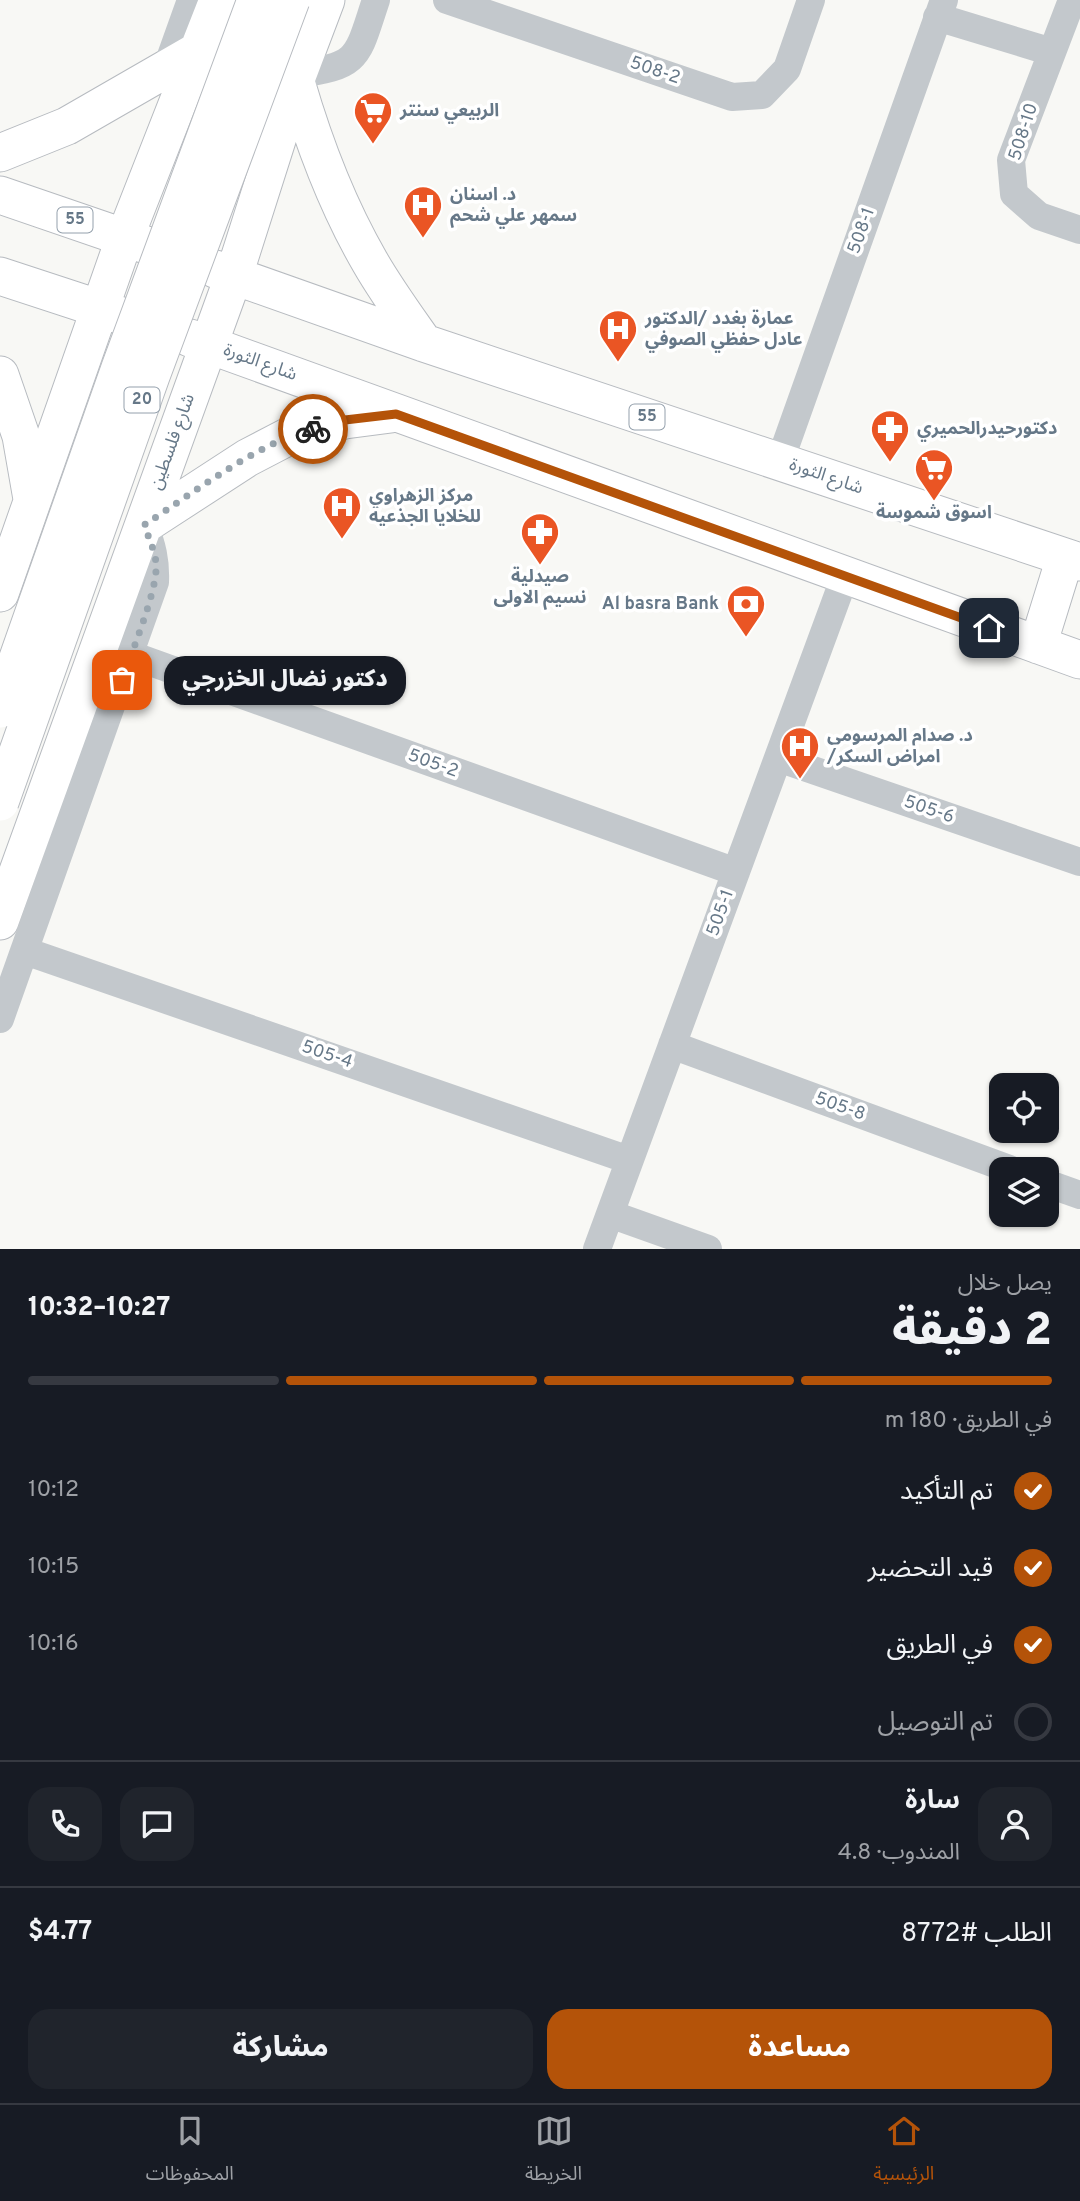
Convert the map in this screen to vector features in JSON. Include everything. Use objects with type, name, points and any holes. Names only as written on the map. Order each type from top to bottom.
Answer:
[{"type":"main road","points":[[0,593],[32,503],[113,313],[218,0]]},
{"type":"main road","name":"20","points":[[0,709],[120,368],[256,0]]},
{"type":"main road","name":"20","points":[[0,802],[150,376],[291,0]]},
{"type":"main road","name":"شارع فلسطين","points":[[0,921],[144,525],[199,341],[326,0]]},
{"type":"main road","points":[[0,153],[67,126],[200,50]]},
{"type":"main road","points":[[297,78],[309,129],[347,219],[370,262],[424,343]]},
{"type":"main road","name":"55","points":[[0,195],[138,242]]},
{"type":"main road","name":"شارع الثورة","points":[[225,272],[424,343],[1073,560]]},
{"type":"main road","points":[[0,276],[113,313]]},
{"type":"main road","name":"شارع الثورة","points":[[199,341],[1080,660]]},
{"type":"main road","points":[[0,375],[21,436],[32,503]]},
{"type":"main road","points":[[144,525],[247,458],[295,433],[345,420],[396,414]]},
{"type":"main road","points":[[1038,645],[1073,560]]},
{"type":"street","points":[[166,70],[191,0]]},
{"type":"street","points":[[297,78],[340,66],[349,60],[363,39],[376,0]]},
{"type":"street","name":"508-2","points":[[447,0],[732,97],[762,95],[786,69],[811,0]]},
{"type":"street","name":"508-10","points":[[1072,0],[1011,160],[1014,194],[1039,216],[1080,230]]},
{"type":"street","points":[[941,8],[1052,52]]},
{"type":"street","name":"508-1","points":[[780,461],[941,8]]},
{"type":"street","points":[[0,1020],[155,582],[156,565],[152,544],[144,525]]},
{"type":"street","name":"505-1","points":[[597,1249],[845,576]]},
{"type":"street","name":"505-2","points":[[131,655],[736,872]]},
{"type":"street","name":"505-6","points":[[778,758],[1080,862]]},
{"type":"street","name":"505-4","points":[[25,951],[629,1160]]},
{"type":"street","name":"505-8","points":[[672,1045],[989,1162]]},
{"type":"street","points":[[1059,1188],[1080,1195]]},
{"type":"street","points":[[610,1214],[708,1249]]},
{"type":"way so far","points":[[122,680],[155,582],[156,565],[152,544],[144,525],[247,458],[295,433],[313,429]]},
{"type":"place","name":"الربيعي سنتر","points":[[373,145]]},
{"type":"place","name":"د. اسنان سمهر علي شحم","points":[[423,239]]},
{"type":"place","name":"عمارة بغدد /الدكتور عادل حفظي الصوفي","points":[[618,363]]},
{"type":"place","name":"دكتورحيدرالحميري","points":[[890,463]]},
{"type":"place","name":"اسوق شموسة","points":[[934,502]]},
{"type":"place","name":"مركز الزهراوي للخلايا الجذعيه","points":[[342,540]]},
{"type":"place","name":"صيدلية نسيم الاولى","points":[[540,566]]},
{"type":"place","name":"Al basra Bank","points":[[746,638]]},
{"type":"place","name":"دكتور نضال الخزرجي","points":[[122,680]]},
{"type":"place","name":"د. صدام المرسومي /امراض السكر","points":[[800,780]]},
{"type":"route","points":[[313,429],[345,420],[396,414],[989,628]]}]
